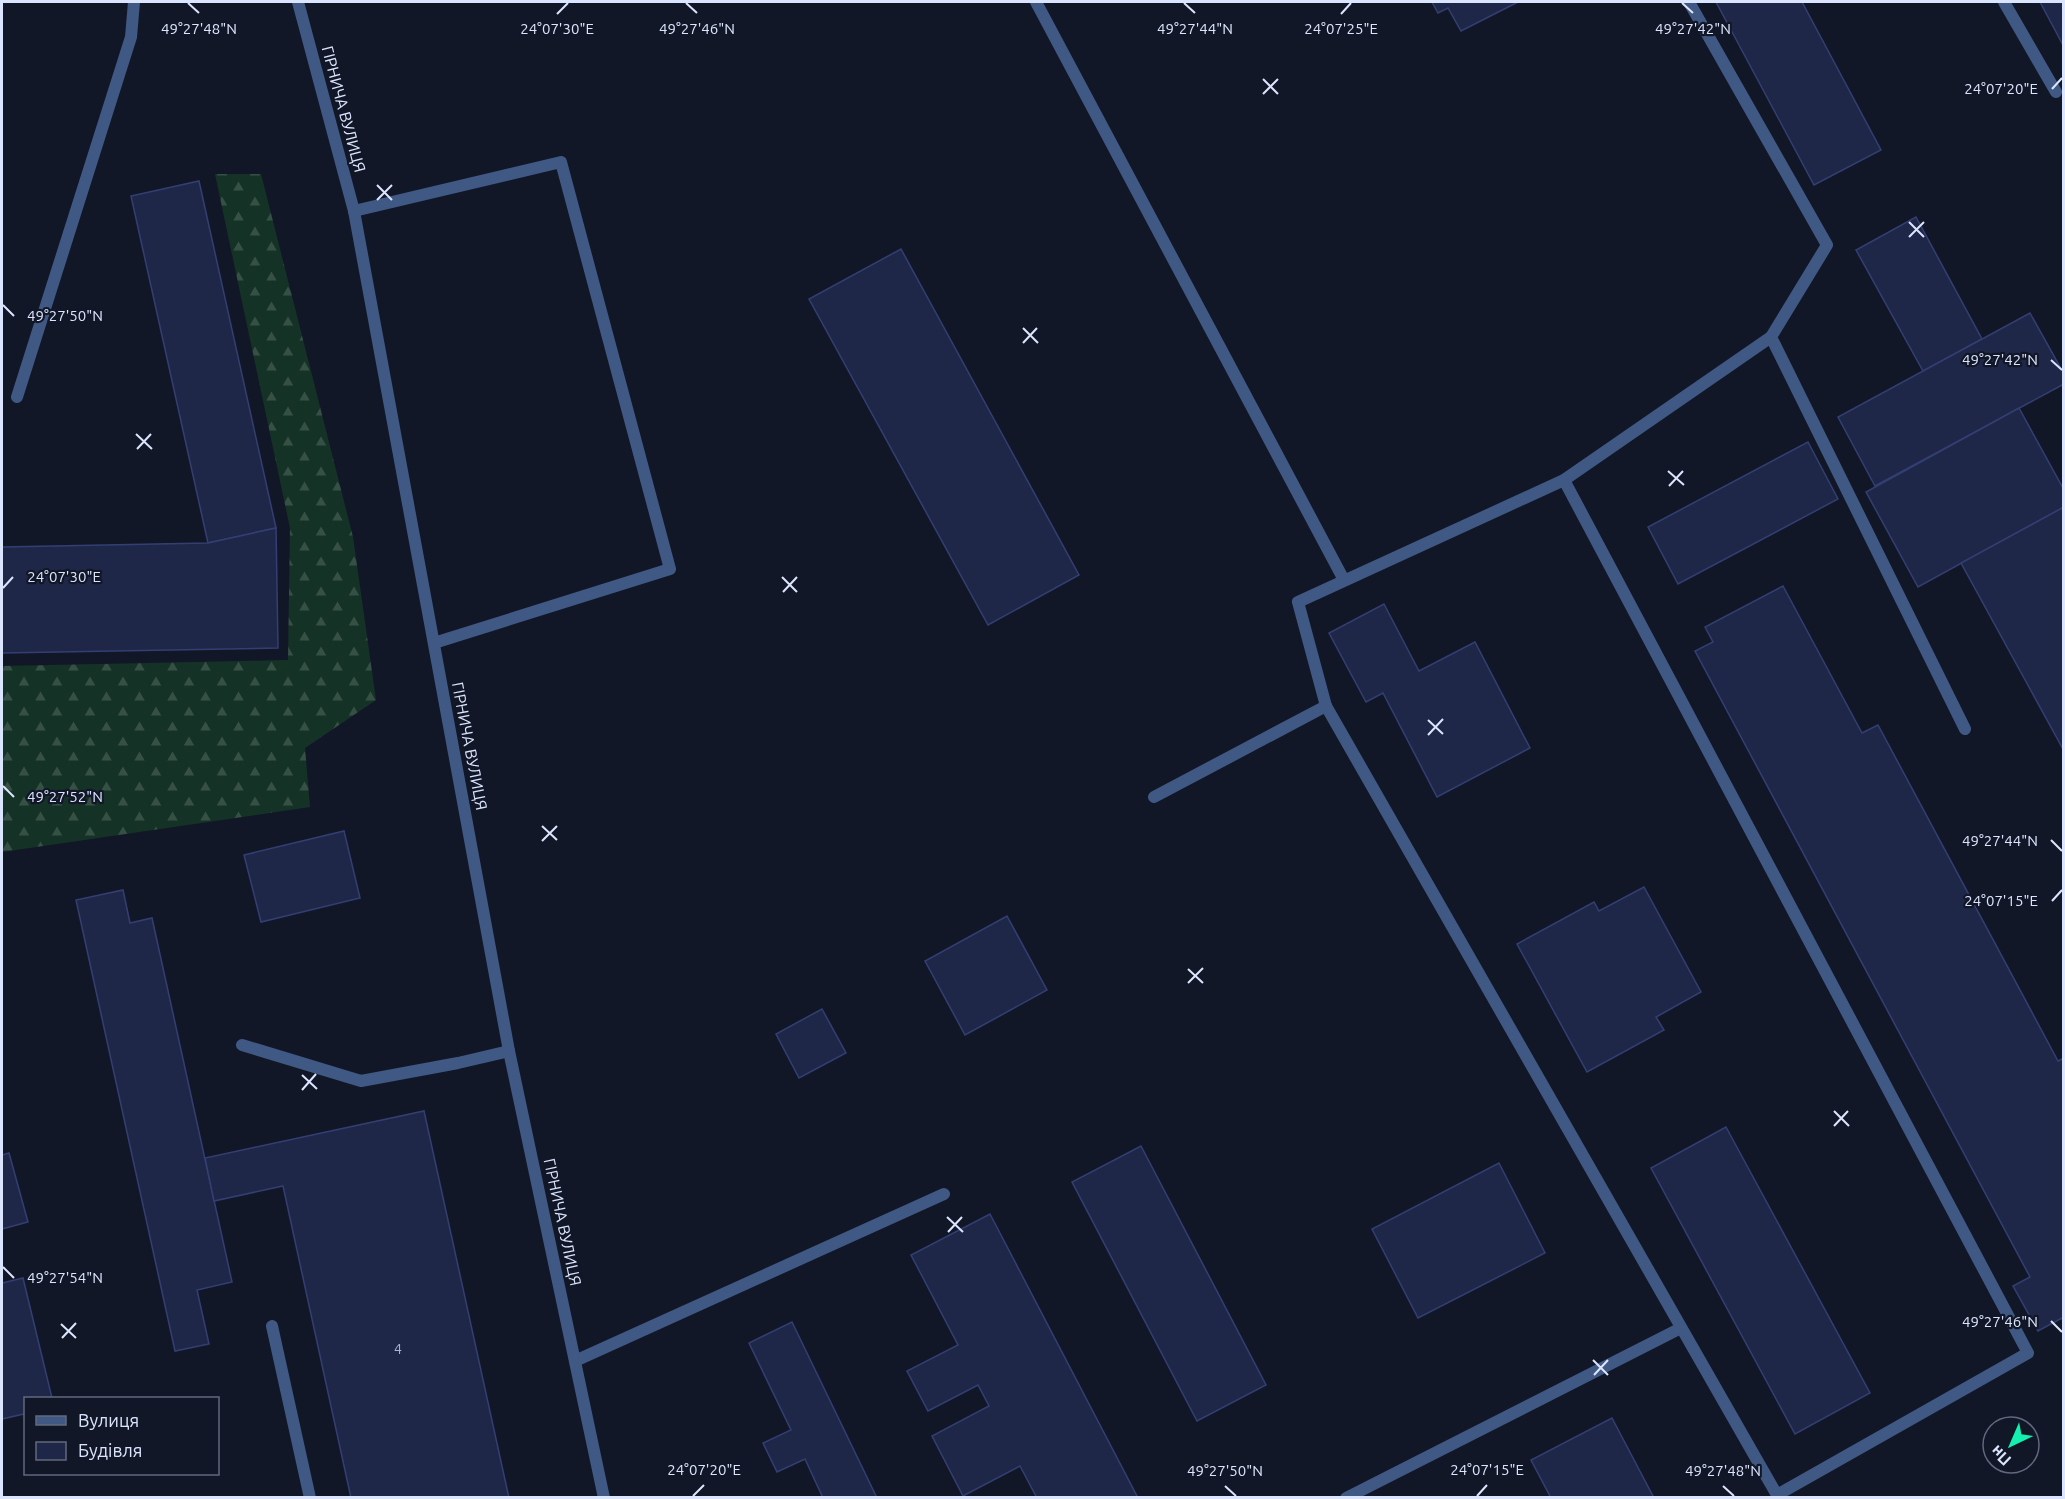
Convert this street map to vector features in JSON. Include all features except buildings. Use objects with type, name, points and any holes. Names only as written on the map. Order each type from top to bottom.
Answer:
[{"type":"street","points":[[17,397],[131,37],[134,2]]},
{"type":"street","name":"ГІРНИЧА ВУЛИЦЯ","points":[[298,2],[354,211],[509,1051],[604,1497]]},
{"type":"street","points":[[1036,2],[1344,580]]},
{"type":"street","points":[[1564,480],[2028,1353],[1777,1495],[1326,705],[1298,602],[1564,480],[1771,337],[1827,245],[1689,2]]},
{"type":"street","points":[[2004,2],[2056,92]]},
{"type":"street","points":[[354,211],[561,162],[670,570],[434,644]]},
{"type":"street","points":[[1771,337],[1965,729]]},
{"type":"street","points":[[1154,796],[1326,705]]},
{"type":"street","points":[[242,1045],[361,1081],[509,1051]]},
{"type":"street","points":[[575,1361],[944,1194]]},
{"type":"street","points":[[272,1326],[310,1497]]},
{"type":"street","points":[[1346,1497],[1681,1328]]},
{"type":"green space","points":[[215,174],[261,174],[353,537],[376,700],[305,748],[310,807],[2,852],[2,666],[288,660],[290,528]]}]
